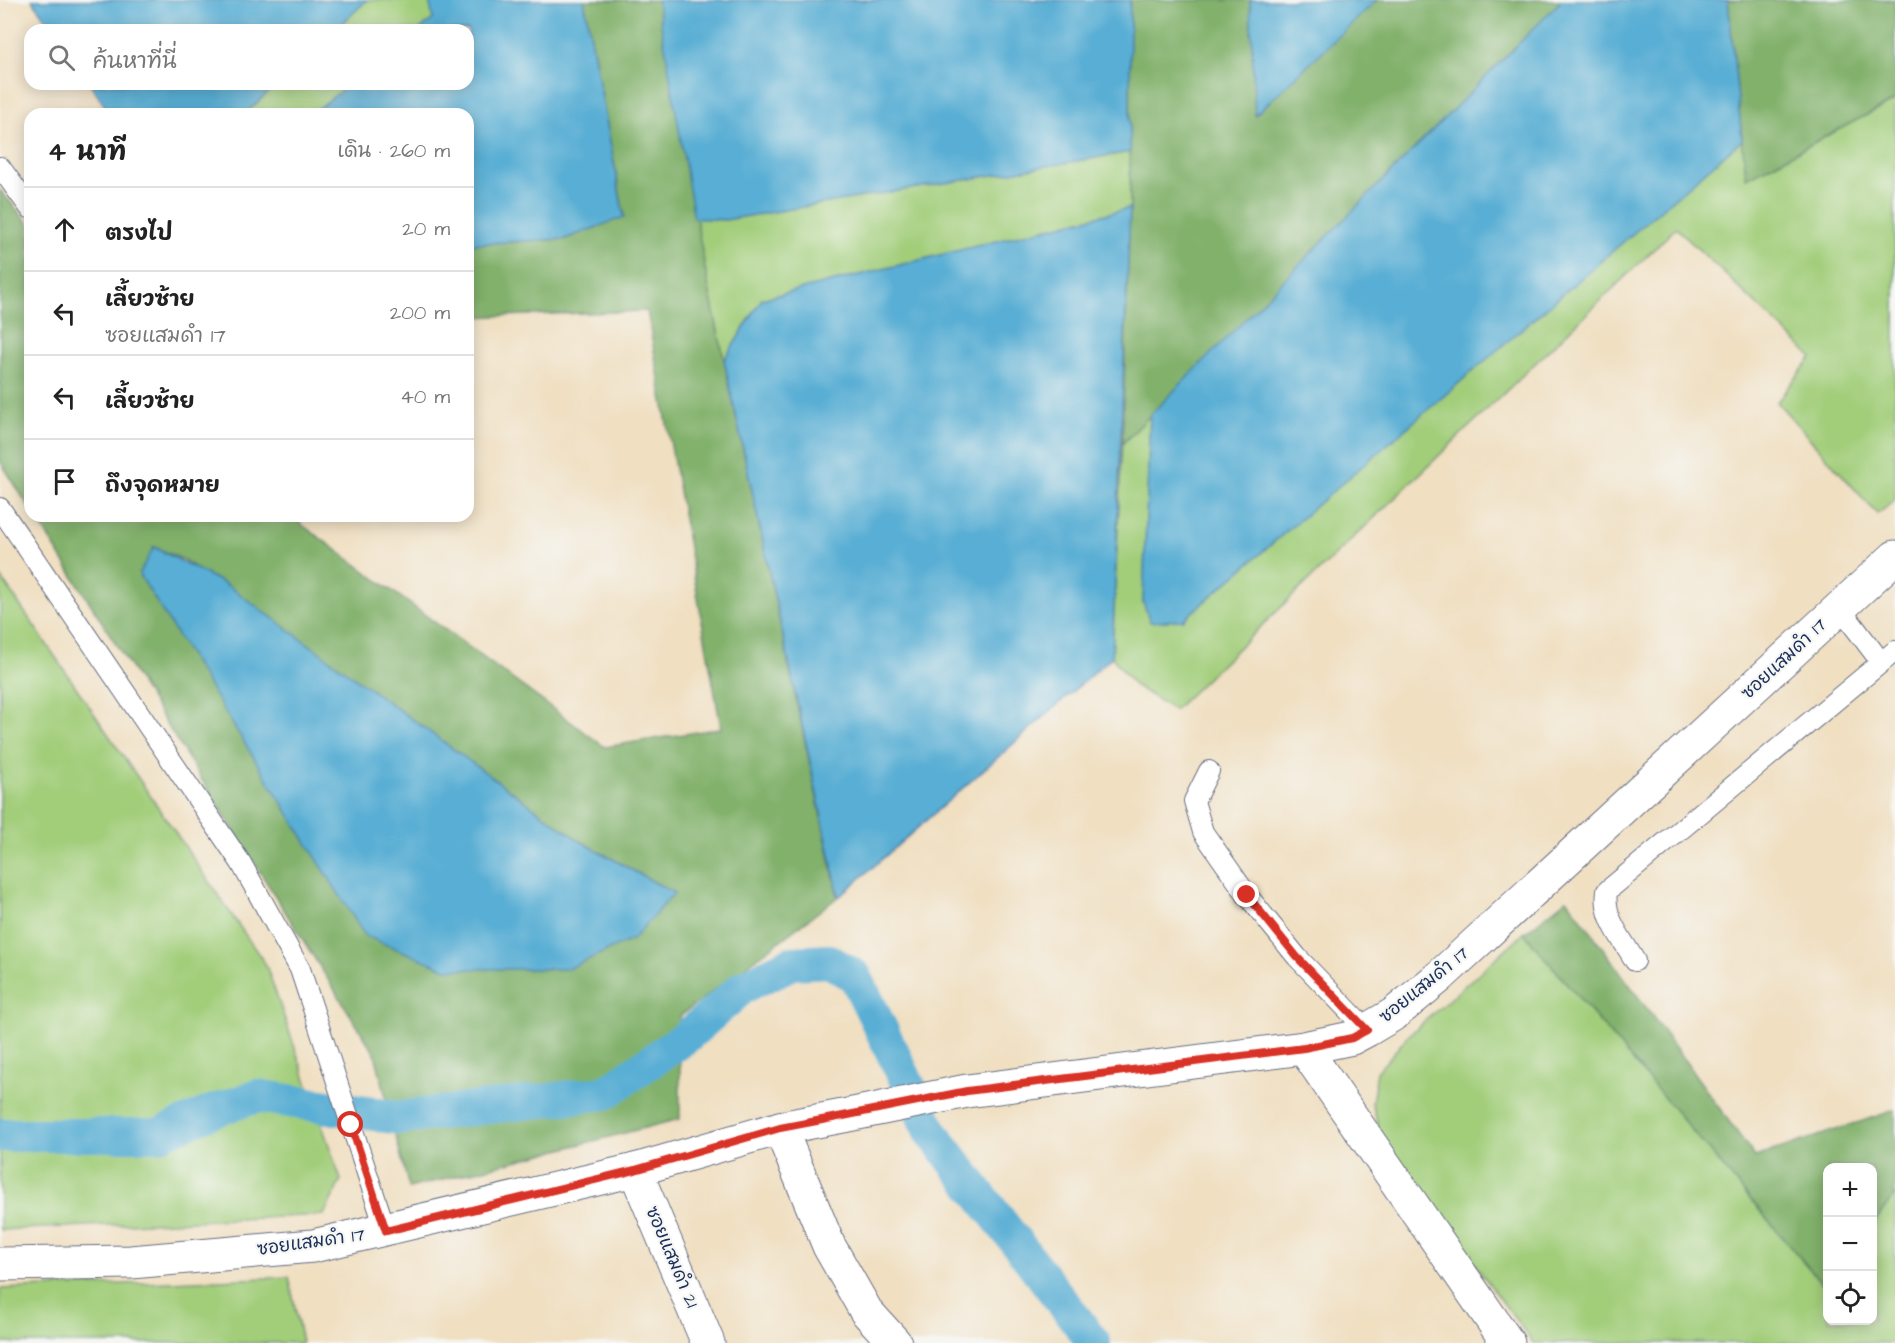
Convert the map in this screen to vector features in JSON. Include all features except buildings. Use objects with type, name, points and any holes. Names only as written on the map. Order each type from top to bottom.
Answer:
[{"type":"street","name":"ซอยแสมดำ 17","points":[[0,1264],[131,1262],[314,1246],[386,1231],[635,1170],[780,1128],[967,1091],[1304,1048],[1352,1038],[1394,1014],[1439,977],[1895,557]]},
{"type":"street","points":[[1304,1048],[1508,1343]]},
{"type":"street","points":[[780,1128],[829,1246],[866,1311],[895,1343]]},
{"type":"street","name":"ซอยแสมดำ 21","points":[[635,1170],[708,1343]]},
{"type":"lane","points":[[0,167],[24,200]]},
{"type":"lane","points":[[0,508],[241,863],[300,969],[386,1231]]},
{"type":"lane","points":[[1635,961],[1610,920],[1605,906],[1607,891],[1888,656],[1840,608]]},
{"type":"lane","points":[[1209,771],[1194,801],[1203,832],[1247,895],[1297,957],[1367,1030]]},
{"type":"green space","points":[[367,0],[429,0],[434,19],[427,24],[341,24]]},
{"type":"green space","points":[[584,0],[657,0],[708,284],[838,897],[680,1016],[680,1119],[409,1188],[375,1054],[39,522],[298,522],[605,747],[721,728],[647,311],[474,317],[474,244],[565,239],[624,216]],"holes":[[[154,547],[184,560],[580,841],[674,893],[365,936]]]},
{"type":"green space","points":[[1130,0],[1250,0],[1255,115],[1377,0],[1562,0],[1122,444],[1130,208]]},
{"type":"green space","points":[[1728,0],[1895,0],[1895,100],[1746,178]]},
{"type":"green space","points":[[271,90],[342,90],[319,108],[251,108]]},
{"type":"green space","points":[[1895,100],[1895,501],[1877,514],[1777,402],[1812,357],[1676,228],[1174,710],[1134,685],[1112,657],[1122,444],[1150,415],[1143,602],[1183,620],[1742,140],[1747,178]]},
{"type":"green space","points":[[1130,152],[1130,208],[762,299],[724,360],[694,218],[725,220]]},
{"type":"green space","points":[[0,190],[24,218],[24,499],[0,461]]},
{"type":"green space","points":[[0,576],[266,965],[341,1180],[324,1215],[0,1230]]},
{"type":"green space","points":[[1567,899],[1755,1157],[1895,1110],[1895,1194],[1877,1219],[1877,1163],[1823,1163],[1823,1285],[1524,933]]},
{"type":"green space","points":[[1524,933],[1823,1285],[1823,1325],[1877,1325],[1877,1219],[1895,1194],[1895,1343],[1533,1343],[1382,1139],[1372,1103],[1377,1072],[1408,1036]]},
{"type":"green space","points":[[289,1277],[302,1343],[0,1343],[0,1289]]},
{"type":"water","points":[[32,0],[367,0],[341,24],[49,24]]},
{"type":"water","points":[[429,0],[584,0],[624,217],[565,239],[474,244],[474,108],[319,108],[342,90],[474,90],[474,24],[427,24],[433,19]]},
{"type":"water","points":[[657,0],[1130,0],[1130,152],[725,220],[694,218]]},
{"type":"water","points":[[1250,0],[1377,0],[1255,115]]},
{"type":"water","points":[[1562,0],[1728,0],[1742,140],[1183,620],[1150,622],[1143,602],[1150,415]]},
{"type":"water","points":[[94,90],[271,90],[251,108],[106,108]]},
{"type":"water","points":[[1130,208],[1112,657],[839,897],[724,360],[762,299]]},
{"type":"water","points":[[154,547],[227,585],[580,841],[674,893],[633,939],[567,969],[446,969],[365,936],[139,574]]},
{"type":"waterway","points":[[0,1135],[158,1135],[211,1112],[257,1096],[399,1118],[605,1093],[686,1037],[743,987],[792,963],[829,961],[855,976],[932,1133],[1094,1343]]},
{"type":"route","points":[[351,1125],[386,1231],[635,1170],[780,1128],[967,1091],[1304,1048],[1352,1038],[1367,1030],[1297,957],[1247,895]]}]
